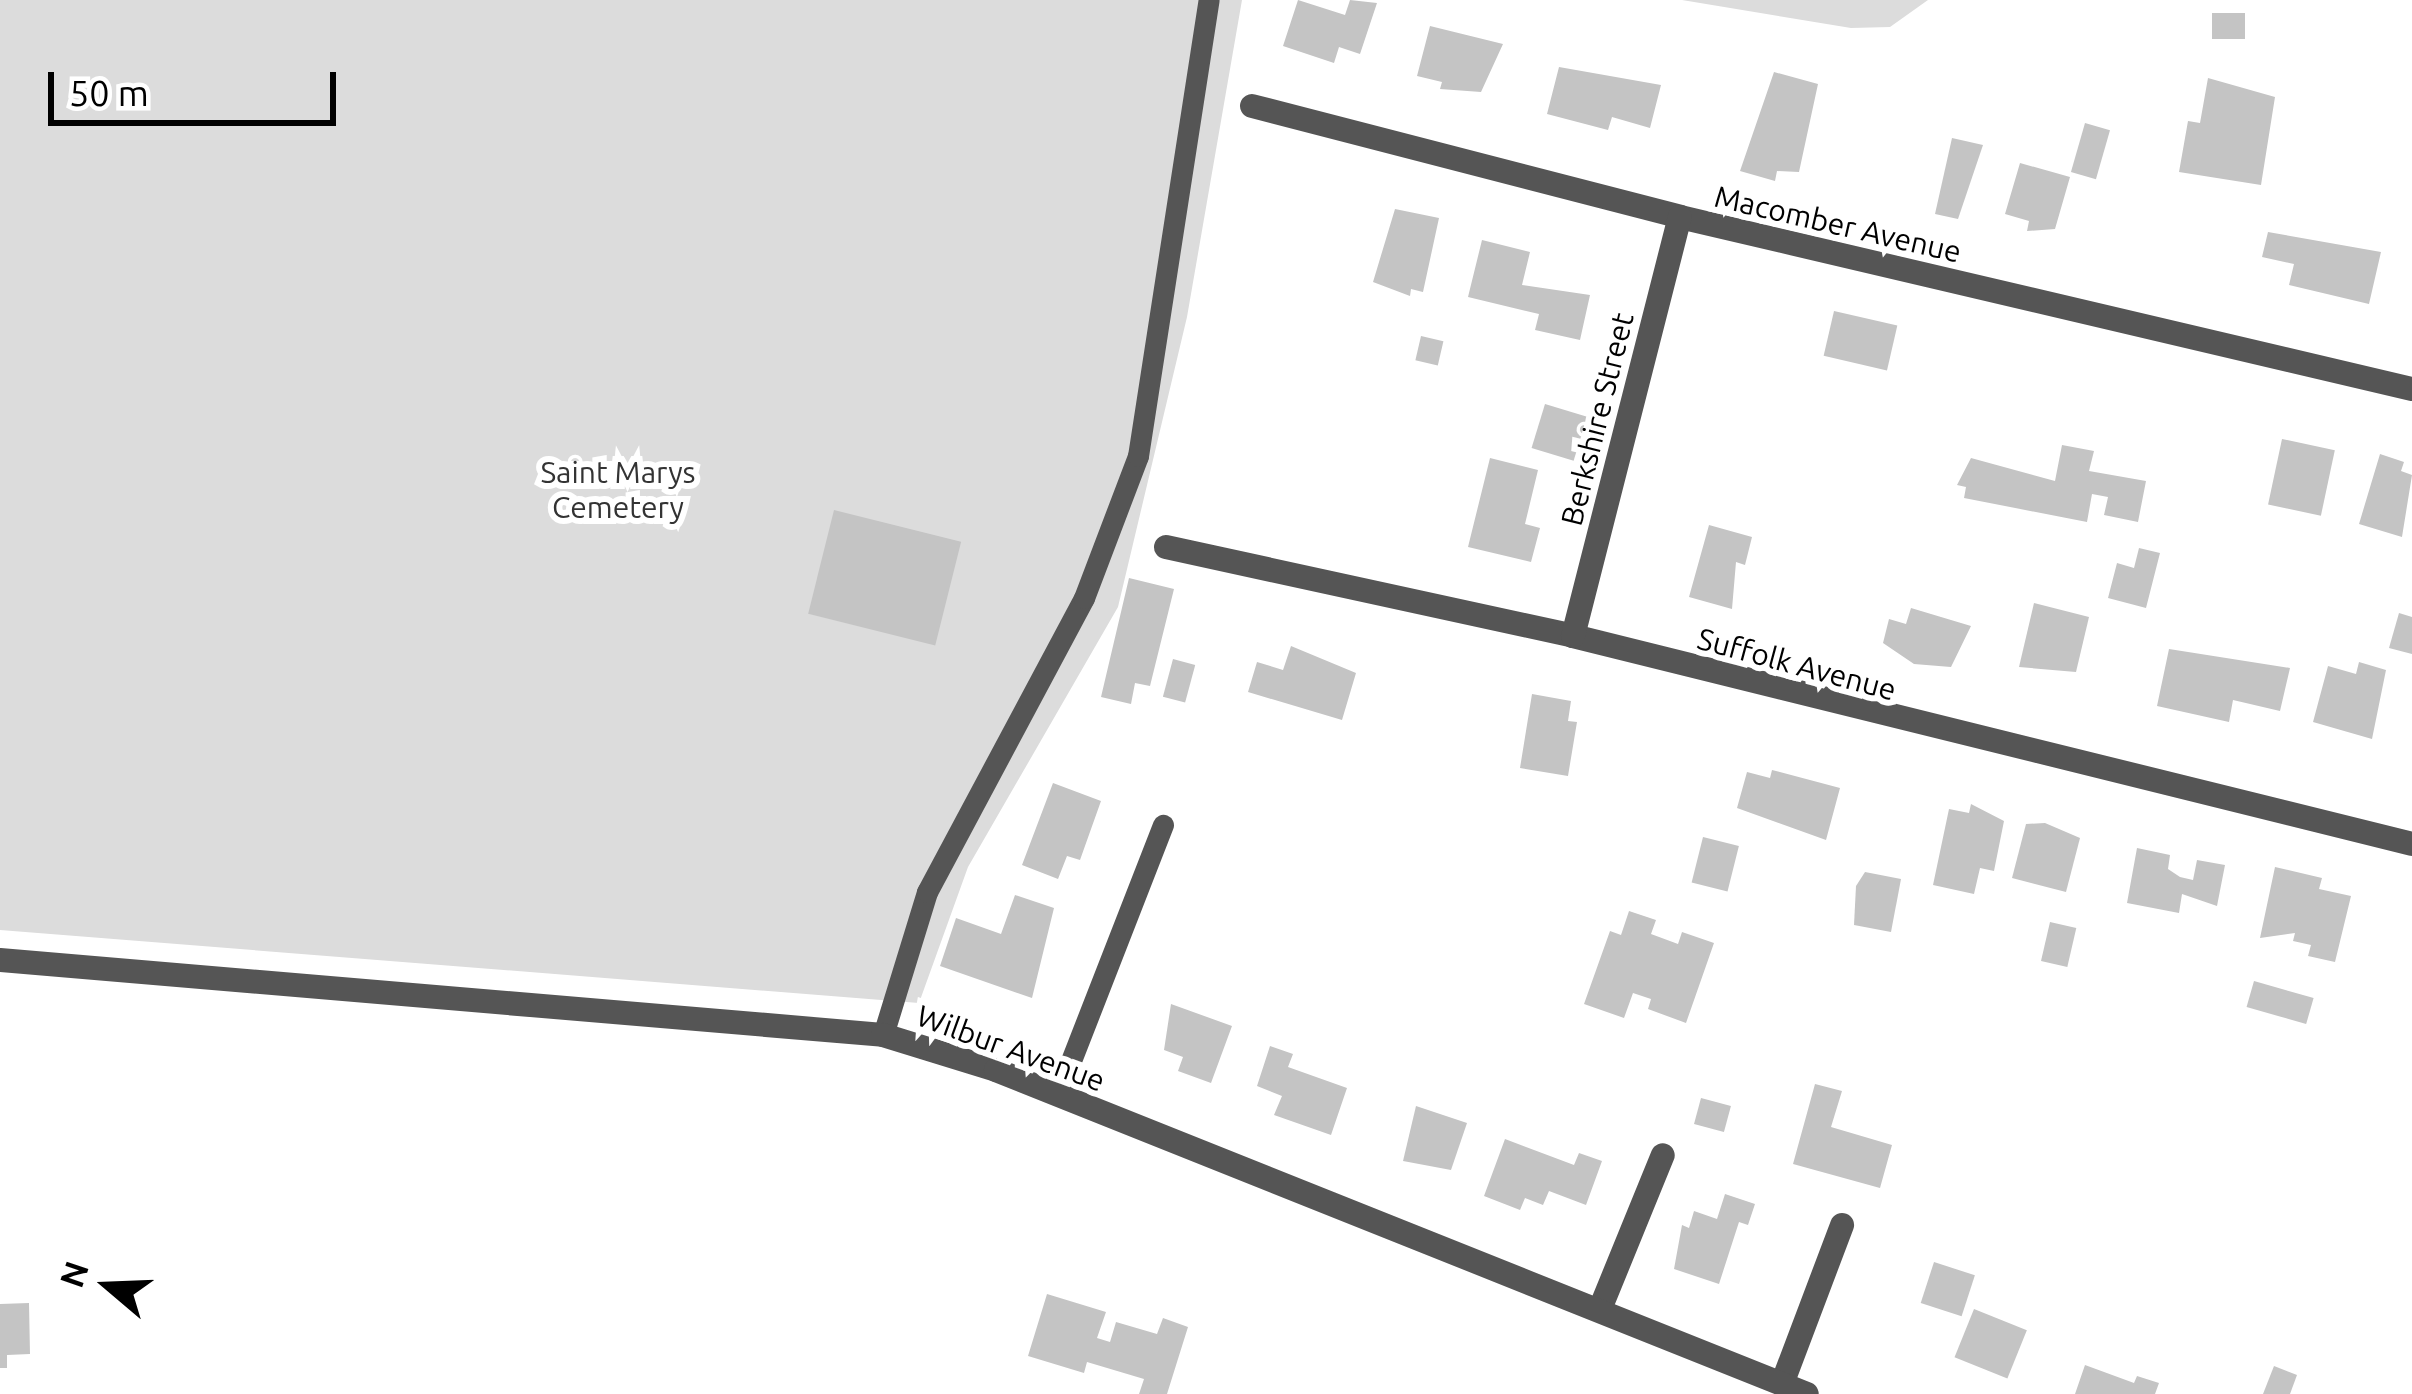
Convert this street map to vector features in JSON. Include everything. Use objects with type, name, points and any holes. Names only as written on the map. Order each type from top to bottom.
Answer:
[{"type":"street","name":"Macomber Avenue","points":[[1252,106],[1680,218],[2412,389]]},
{"type":"street","name":"Berkshire Street","points":[[1573,636],[1680,218]]},
{"type":"street","name":"Suffolk Avenue","points":[[1166,548],[1573,636],[2412,844]]},
{"type":"street","name":"Wilbur Avenue","points":[[0,960],[883,1035],[1058,1094],[1807,1394]]},
{"type":"street","points":[[1600,1309],[1663,1155]]},
{"type":"street","points":[[1782,1384],[1842,1226]]},
{"type":"lane","points":[[883,1035],[927,892],[1084,598],[1138,456],[1209,0]]},
{"type":"lane","points":[[1058,1094],[1163,825]]},
{"type":"green space","name":"Saint Marys Cemetery","points":[[0,0],[1242,0],[1187,317],[1118,607],[968,867],[919,1003],[0,930]]},
{"type":"green space","points":[[1682,0],[1928,0],[1890,27],[1851,28]]},
{"type":"building","points":[[1298,0],[1345,15],[1350,0],[1377,3],[1360,54],[1339,47],[1334,63],[1283,46]]},
{"type":"building","points":[[2212,13],[2245,13],[2245,39],[2212,39]]},
{"type":"building","points":[[1430,26],[1503,44],[1481,92],[1440,89],[1442,82],[1417,76]]},
{"type":"building","points":[[1559,67],[1661,85],[1650,128],[1612,117],[1608,130],[1547,114]]},
{"type":"building","points":[[1774,72],[1818,84],[1799,172],[1777,171],[1775,181],[1740,171]]},
{"type":"building","points":[[2208,78],[2275,97],[2261,185],[2179,172],[2188,121],[2200,123]]},
{"type":"building","points":[[2085,123],[2110,130],[2096,179],[2071,172]]},
{"type":"building","points":[[1952,138],[1983,145],[1958,219],[1935,214]]},
{"type":"building","points":[[2020,163],[2070,177],[2055,229],[2027,231],[2029,221],[2005,214]]},
{"type":"building","points":[[1395,209],[1439,218],[1423,292],[1411,289],[1410,296],[1373,282]]},
{"type":"building","points":[[2268,232],[2381,252],[2369,304],[2289,285],[2294,264],[2262,257]]},
{"type":"building","points":[[1482,240],[1530,252],[1522,285],[1590,295],[1580,340],[1535,330],[1539,314],[1468,297]]},
{"type":"building","points":[[1834,311],[1897,326],[1887,370],[1824,356]]},
{"type":"building","points":[[1421,336],[1443,341],[1438,366],[1415,360]]},
{"type":"building","points":[[1545,404],[1587,417],[1574,461],[1532,448]]},
{"type":"building","points":[[2282,439],[2335,450],[2321,516],[2268,505]]},
{"type":"building","points":[[2062,445],[2094,451],[2089,471],[2146,481],[2138,522],[2104,515],[2108,497],[2092,494],[2087,522],[1964,498],[1966,487],[1957,485],[1971,458],[2055,481]]},
{"type":"building","points":[[2380,454],[2404,462],[2401,471],[2412,475],[2402,537],[2359,524]]},
{"type":"building","points":[[1490,458],[1538,470],[1525,524],[1540,528],[1531,562],[1468,547]]},
{"type":"building","points":[[834,510],[961,542],[935,646],[808,614]]},
{"type":"building","points":[[1709,525],[1752,537],[1745,565],[1736,562],[1732,609],[1689,597]]},
{"type":"building","points":[[2139,548],[2160,553],[2146,608],[2108,598],[2117,563],[2134,568]]},
{"type":"building","points":[[1129,578],[1174,589],[1150,686],[1135,683],[1131,704],[1101,697]]},
{"type":"building","points":[[2034,603],[2089,617],[2076,672],[2019,667]]},
{"type":"building","points":[[1911,608],[1971,626],[1951,667],[1914,664],[1883,643],[1889,619],[1906,624]]},
{"type":"building","points":[[2399,613],[2412,617],[2412,654],[2389,648]]},
{"type":"building","points":[[1291,646],[1356,673],[1342,720],[1248,692],[1257,662],[1283,670]]},
{"type":"building","points":[[2169,649],[2290,668],[2280,711],[2233,700],[2229,722],[2157,706]]},
{"type":"building","points":[[1173,659],[1195,665],[1185,703],[1163,697]]},
{"type":"building","points":[[2359,662],[2386,670],[2372,739],[2313,722],[2328,666],[2356,674]]},
{"type":"building","points":[[1532,694],[1571,701],[1568,721],[1577,722],[1568,776],[1520,768]]},
{"type":"building","points":[[1772,770],[1840,788],[1826,840],[1737,808],[1747,772],[1770,778]]},
{"type":"building","points":[[1053,783],[1101,801],[1080,860],[1067,856],[1058,879],[1022,865]]},
{"type":"building","points":[[1971,804],[2004,821],[1994,871],[1980,868],[1974,894],[1933,885],[1949,809],[1969,813]]},
{"type":"building","points":[[2045,823],[2080,838],[2066,892],[2012,878],[2026,824]]},
{"type":"building","points":[[1703,837],[1739,846],[1728,892],[1692,883]]},
{"type":"building","points":[[2137,848],[2170,855],[2168,869],[2193,880],[2197,860],[2225,865],[2217,906],[2182,894],[2179,913],[2127,903]]},
{"type":"building","points":[[2275,867],[2322,878],[2319,889],[2351,896],[2335,962],[2308,956],[2311,945],[2293,941],[2295,933],[2260,938]]},
{"type":"building","points":[[1865,872],[1901,879],[1891,932],[1854,925],[1856,886]]},
{"type":"building","points":[[1015,895],[1054,908],[1032,998],[940,966],[956,918],[1001,934]]},
{"type":"building","points":[[1629,911],[1656,920],[1651,934],[1678,944],[1682,932],[1714,943],[1686,1023],[1648,1009],[1651,999],[1633,993],[1624,1018],[1584,1004],[1610,931],[1621,935]]},
{"type":"building","points":[[2050,922],[2076,928],[2067,967],[2041,961]]},
{"type":"building","points":[[2254,981],[2314,998],[2306,1024],[2247,1007]]},
{"type":"building","points":[[1171,1004],[1232,1026],[1211,1083],[1178,1071],[1183,1057],[1164,1050]]},
{"type":"building","points":[[1270,1046],[1293,1054],[1288,1067],[1347,1088],[1331,1135],[1274,1115],[1282,1096],[1257,1086]]},
{"type":"building","points":[[1815,1084],[1842,1091],[1831,1127],[1892,1145],[1880,1188],[1793,1164]]},
{"type":"building","points":[[1701,1098],[1731,1106],[1724,1132],[1694,1124]]},
{"type":"building","points":[[1416,1106],[1467,1123],[1451,1170],[1403,1161]]},
{"type":"building","points":[[1505,1139],[1574,1165],[1579,1153],[1602,1161],[1586,1205],[1549,1191],[1543,1205],[1525,1198],[1520,1210],[1484,1196]]},
{"type":"building","points":[[1725,1194],[1755,1204],[1748,1225],[1739,1222],[1719,1284],[1674,1269],[1682,1225],[1689,1228],[1694,1211],[1717,1219]]},
{"type":"building","points":[[1934,1262],[1975,1275],[1962,1316],[1921,1303]]},
{"type":"building","points":[[1047,1294],[1106,1312],[1097,1338],[1110,1342],[1116,1322],[1157,1334],[1163,1318],[1188,1327],[1167,1394],[1139,1394],[1144,1379],[1087,1362],[1084,1373],[1028,1356]]},
{"type":"building","points":[[29,1303],[30,1354],[7,1355],[7,1368],[0,1368],[0,1304]]},
{"type":"building","points":[[1974,1309],[2027,1330],[2007,1379],[1955,1357]]},
{"type":"building","points":[[2085,1365],[2134,1383],[2137,1376],[2159,1383],[2155,1394],[2075,1394]]},
{"type":"building","points":[[2274,1366],[2297,1375],[2290,1394],[2263,1394]]}]
